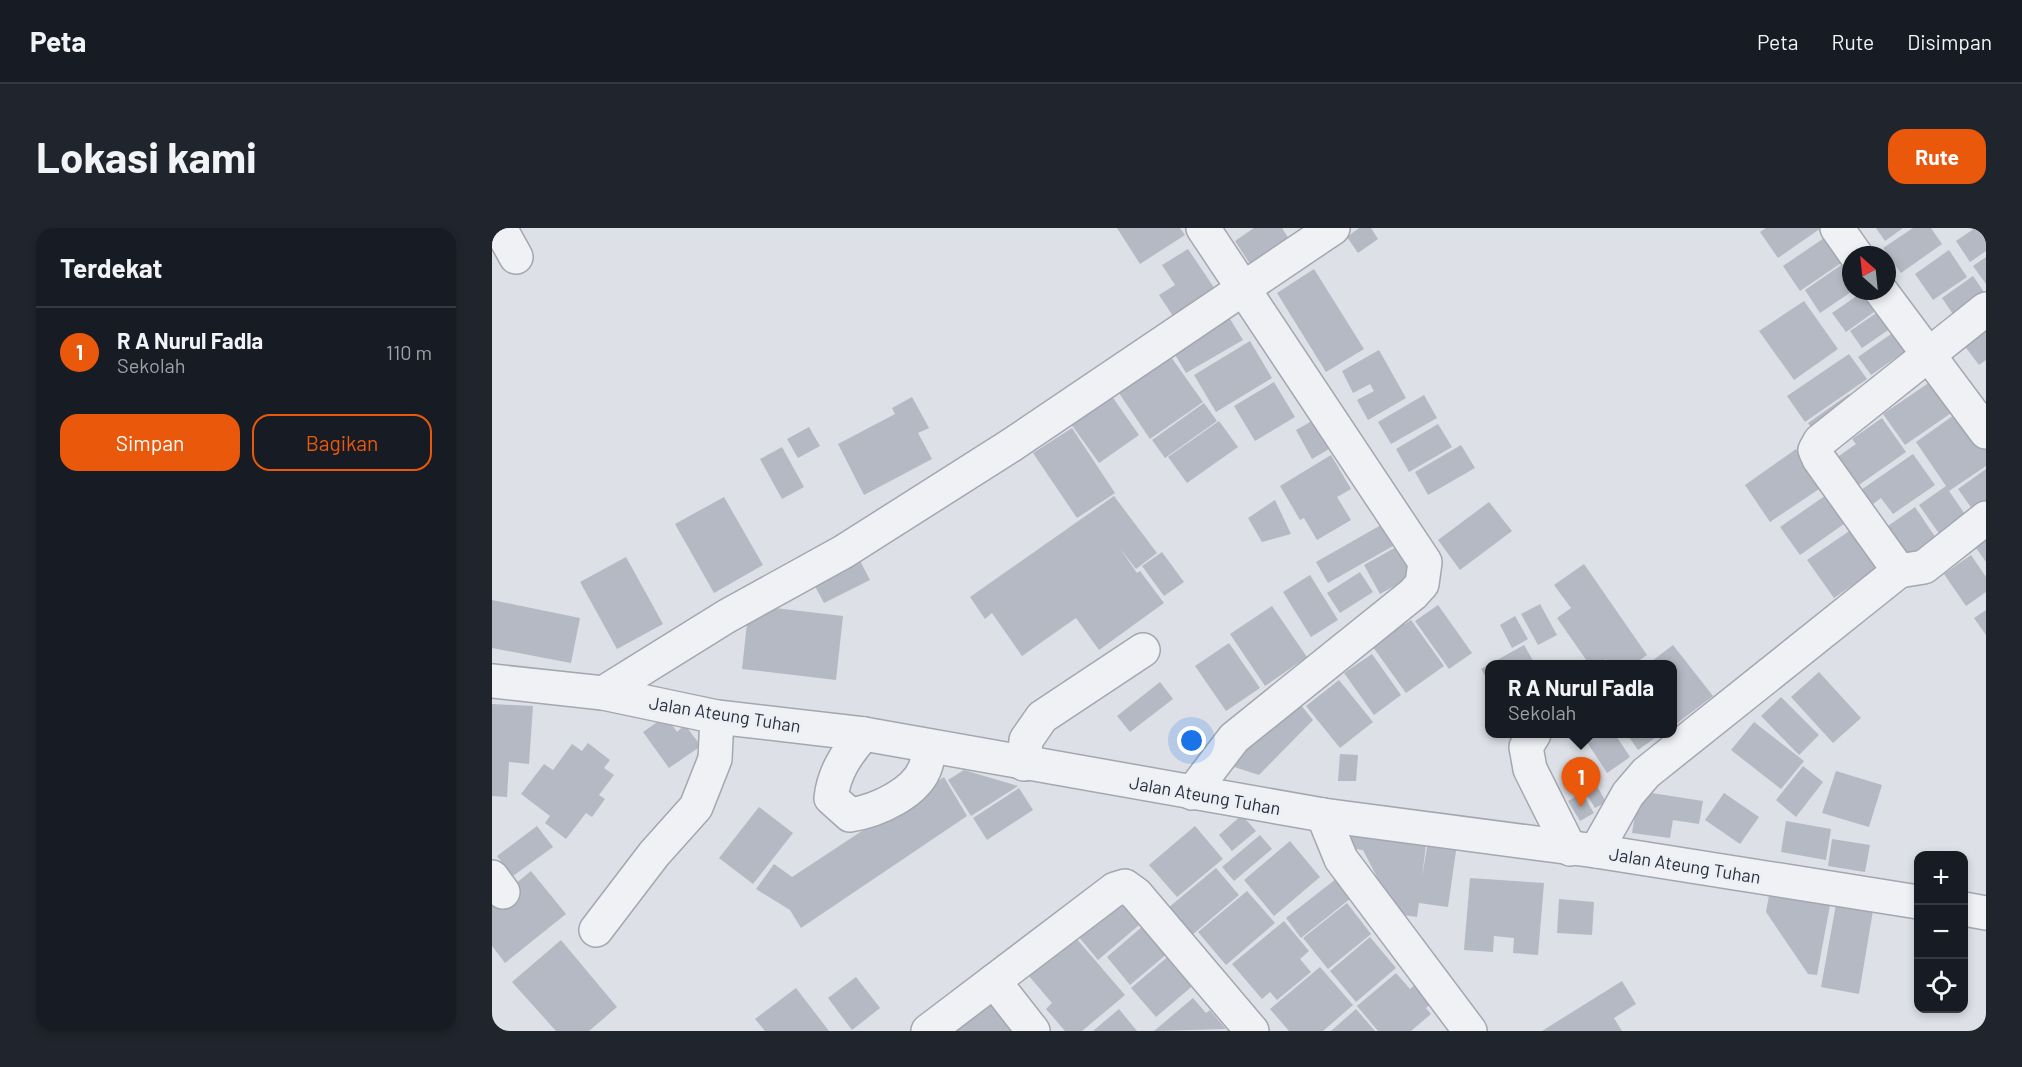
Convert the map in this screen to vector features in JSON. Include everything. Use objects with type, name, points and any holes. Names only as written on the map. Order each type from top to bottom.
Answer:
[{"type":"street","points":[[500,228],[516,257]]},
{"type":"street","points":[[1192,793],[1234,738],[1413,594],[1422,584],[1425,562],[1203,228]]},
{"type":"street","points":[[603,693],[727,616],[843,552],[1010,446],[1333,228]]},
{"type":"street","points":[[1837,228],[1850,246]]},
{"type":"street","points":[[1887,300],[1986,432]]},
{"type":"street","points":[[1899,571],[1819,459],[1815,450],[1820,441],[1986,309]]},
{"type":"street","points":[[1532,738],[1526,747],[1530,769],[1583,850],[1646,773],[1899,571],[1924,567],[1986,518]]},
{"type":"street","points":[[1024,764],[1026,740],[1042,717],[1143,650]]},
{"type":"street","name":"Jalan Ateung Tuhan","points":[[492,681],[603,693],[717,717],[864,734],[1323,815],[1583,850],[1914,901]]},
{"type":"street","points":[[596,930],[654,854],[696,807],[715,759],[717,717]]},
{"type":"street","points":[[864,734],[847,753],[833,783],[831,798],[850,814],[871,811],[902,795],[926,767],[929,747]]},
{"type":"street","points":[[1323,815],[1341,859],[1453,1025]]},
{"type":"street","points":[[928,1031],[1115,889],[1125,886],[1136,894],[1252,1031]]},
{"type":"street","points":[[1968,910],[1986,913]]},
{"type":"street","points":[[994,981],[1033,1031]]},
{"type":"building","points":[[1117,228],[1180,228],[1185,235],[1140,264]]},
{"type":"building","points":[[1254,228],[1282,228],[1289,239],[1250,264],[1235,241]]},
{"type":"building","points":[[1359,228],[1371,228],[1378,239],[1358,253],[1347,237]]},
{"type":"building","points":[[1766,228],[1821,228],[1778,258],[1760,232]]},
{"type":"building","points":[[1876,228],[1903,228],[1885,241]]},
{"type":"building","points":[[1913,228],[1931,228],[1942,244],[1901,273],[1896,266],[1896,246],[1886,246]]},
{"type":"building","points":[[1975,228],[1986,228],[1986,251],[1970,262],[1956,241]]},
{"type":"building","points":[[1827,236],[1842,258],[1842,262],[1800,291],[1783,266]]},
{"type":"building","points":[[1188,249],[1219,295],[1177,322],[1159,295],[1175,285],[1162,265]]},
{"type":"building","points":[[1949,250],[1967,277],[1933,300],[1915,274]]},
{"type":"building","points":[[1986,257],[1986,284],[1973,266]]},
{"type":"building","points":[[1842,264],[1842,298],[1820,313],[1805,290]]},
{"type":"building","points":[[1314,269],[1364,349],[1326,372],[1277,293]]},
{"type":"building","points":[[1973,276],[1986,295],[1959,323],[1942,298]]},
{"type":"building","points":[[1851,300],[1866,300],[1874,312],[1846,332],[1832,313]]},
{"type":"building","points":[[1804,301],[1838,349],[1794,380],[1759,331]]},
{"type":"building","points":[[1885,307],[1897,324],[1862,348],[1850,331]]},
{"type":"building","points":[[1227,314],[1243,340],[1186,373],[1171,348]]},
{"type":"building","points":[[1986,327],[1986,360],[1979,365],[1964,345]]},
{"type":"building","points":[[1894,332],[1907,350],[1871,375],[1858,357]]},
{"type":"building","points":[[1250,341],[1272,378],[1216,412],[1194,375]]},
{"type":"building","points":[[1379,350],[1406,398],[1368,420],[1357,400],[1374,391],[1370,384],[1353,393],[1342,371]]},
{"type":"building","points":[[1849,354],[1867,379],[1805,422],[1787,396]]},
{"type":"building","points":[[1171,357],[1203,402],[1150,439],[1119,393]]},
{"type":"building","points":[[1933,380],[1954,411],[1905,445],[1883,414]]},
{"type":"building","points":[[1274,382],[1295,417],[1255,441],[1234,406]]},
{"type":"building","points":[[1849,394],[1859,409],[1818,437],[1808,423]]},
{"type":"building","points":[[1111,395],[1139,435],[1099,463],[1071,424]]},
{"type":"building","points":[[1424,395],[1437,418],[1391,444],[1378,422]]},
{"type":"building","points":[[912,397],[929,428],[918,433],[932,459],[864,495],[838,444],[895,414],[892,408]]},
{"type":"building","points":[[1204,403],[1217,421],[1165,458],[1152,440]]},
{"type":"building","points":[[1964,408],[1986,439],[1986,466],[1949,491],[1969,520],[1943,539],[1919,505],[1946,486],[1916,442]]},
{"type":"building","points":[[1319,417],[1336,445],[1312,459],[1296,430]]},
{"type":"building","points":[[1882,418],[1906,452],[1856,487],[1836,458],[1856,444],[1852,439]]},
{"type":"building","points":[[1219,421],[1238,447],[1187,483],[1168,457]]},
{"type":"building","points":[[1438,424],[1452,447],[1409,472],[1396,449]]},
{"type":"building","points":[[809,427],[820,446],[798,458],[787,439]]},
{"type":"building","points":[[1072,428],[1115,493],[1077,518],[1033,453]]},
{"type":"building","points":[[1461,445],[1475,468],[1428,495],[1415,472]]},
{"type":"building","points":[[782,447],[804,487],[782,499],[760,459]]},
{"type":"building","points":[[1796,449],[1822,487],[1770,522],[1745,485]]},
{"type":"building","points":[[1913,454],[1935,485],[1893,514],[1881,498],[1869,507],[1858,492]]},
{"type":"building","points":[[1331,455],[1351,489],[1337,497],[1351,520],[1317,540],[1304,518],[1300,520],[1280,486]]},
{"type":"building","points":[[1986,469],[1986,506],[1975,513],[1958,489]]},
{"type":"building","points":[[1832,491],[1851,519],[1800,555],[1780,527]]},
{"type":"building","points":[[1114,496],[1157,553],[1136,569],[1119,547],[1137,573],[1140,571],[1164,603],[1099,650],[1076,618],[1022,656],[992,613],[985,619],[970,597]]},
{"type":"building","points":[[724,497],[763,565],[714,593],[675,524]]},
{"type":"building","points":[[1275,500],[1291,534],[1262,542],[1248,518]]},
{"type":"building","points":[[1489,502],[1512,531],[1460,570],[1438,540]]},
{"type":"building","points":[[1915,507],[1936,538],[1910,557],[1888,526]]},
{"type":"building","points":[[1381,525],[1393,546],[1328,583],[1316,562]]},
{"type":"building","points":[[1858,525],[1884,563],[1834,598],[1807,560]]},
{"type":"building","points":[[1986,526],[1986,562],[1969,538]]},
{"type":"building","points":[[1398,546],[1414,575],[1380,594],[1364,565]]},
{"type":"building","points":[[1162,552],[1184,582],[1164,596],[1142,566]]},
{"type":"building","points":[[856,553],[870,580],[824,603],[810,577]]},
{"type":"building","points":[[1971,555],[1986,577],[1986,592],[1966,606],[1944,574]]},
{"type":"building","points":[[626,557],[663,624],[617,649],[580,582]]},
{"type":"building","points":[[1584,564],[1647,655],[1640,660],[1586,660],[1557,618],[1571,608],[1554,585]]},
{"type":"building","points":[[1360,572],[1373,592],[1340,613],[1327,593]]},
{"type":"building","points":[[1310,575],[1338,620],[1311,637],[1283,592]]},
{"type":"building","points":[[492,600],[580,618],[571,663],[492,648]]},
{"type":"building","points":[[1540,604],[1557,635],[1538,645],[1521,614]]},
{"type":"building","points":[[749,605],[843,616],[836,680],[742,669]]},
{"type":"building","points":[[1438,605],[1472,653],[1449,669],[1415,621]]},
{"type":"building","points":[[1272,606],[1307,657],[1265,686],[1230,634]]},
{"type":"building","points":[[1986,610],[1986,635],[1974,618]]},
{"type":"building","points":[[1398,615],[1405,624],[1411,620],[1444,666],[1406,693],[1373,647],[1393,633],[1385,623]]},
{"type":"building","points":[[1515,616],[1528,639],[1512,648],[1500,625]]},
{"type":"building","points":[[1229,643],[1260,688],[1226,711],[1195,666]]},
{"type":"building","points":[[1524,645],[1533,660],[1497,660]]},
{"type":"building","points":[[1673,645],[1713,696],[1677,723],[1677,660],[1653,660]]},
{"type":"building","points":[[1372,654],[1401,695],[1374,715],[1344,673]]},
{"type":"building","points":[[1819,672],[1861,718],[1833,743],[1791,697]]},
{"type":"building","points":[[1339,680],[1373,722],[1340,748],[1306,706]]},
{"type":"building","points":[[1160,682],[1173,699],[1130,732],[1117,716]]},
{"type":"building","points":[[1781,697],[1819,735],[1799,755],[1761,716]]},
{"type":"building","points":[[1296,699],[1313,720],[1259,775],[1231,766]]},
{"type":"building","points":[[492,704],[533,706],[529,764],[509,762],[507,797],[492,796]]},
{"type":"building","points":[[666,716],[677,732],[685,725],[701,746],[669,768],[643,732]]},
{"type":"building","points":[[1754,722],[1804,761],[1781,789],[1731,750]]},
{"type":"building","points":[[1594,738],[1618,738],[1630,757],[1607,773],[1587,742]]},
{"type":"building","points":[[1630,738],[1655,738],[1638,750]]},
{"type":"building","points":[[588,743],[610,760],[604,768],[614,775],[599,795],[605,799],[592,817],[586,813],[566,839],[545,823],[550,816],[521,794],[544,764],[553,770],[572,744],[582,751]]},
{"type":"building","points":[[1340,754],[1358,755],[1356,781],[1338,781]]},
{"type":"building","points":[[1803,766],[1823,782],[1796,817],[1776,800]]},
{"type":"building","points":[[964,770],[1018,786],[971,816],[948,780]]},
{"type":"building","points":[[1836,771],[1882,785],[1869,827],[1822,813]]},
{"type":"building","points":[[944,777],[967,816],[801,928],[790,910],[756,889],[774,864],[792,877]]},
{"type":"building","points":[[1594,781],[1606,802],[1595,808],[1583,788]]},
{"type":"building","points":[[1019,788],[1033,810],[987,840],[973,818]]},
{"type":"building","points":[[1639,791],[1703,801],[1699,824],[1673,820],[1670,838],[1632,833]]},
{"type":"building","points":[[1582,793],[1594,813],[1580,821],[1568,801]]},
{"type":"building","points":[[1724,793],[1759,817],[1740,844],[1705,820]]},
{"type":"building","points":[[759,807],[793,833],[753,884],[719,858]]},
{"type":"building","points":[[1242,815],[1256,831],[1232,851],[1219,835]]},
{"type":"building","points":[[1786,821],[1831,829],[1826,860],[1781,852]]},
{"type":"building","points":[[537,826],[553,847],[513,876],[497,856]]},
{"type":"building","points":[[1195,826],[1223,859],[1177,897],[1149,865]]},
{"type":"building","points":[[1352,826],[1427,836],[1422,877],[1428,841],[1457,844],[1448,907],[1419,903],[1417,917],[1396,914],[1363,850],[1348,848]]},
{"type":"building","points":[[1260,835],[1272,849],[1234,881],[1222,867]]},
{"type":"building","points":[[1832,839],[1870,845],[1865,872],[1828,866]]},
{"type":"building","points":[[1290,841],[1320,877],[1274,916],[1244,880]]},
{"type":"building","points":[[1216,868],[1239,895],[1192,935],[1168,908]]},
{"type":"building","points":[[531,871],[566,914],[505,963],[492,946],[492,903]]},
{"type":"building","points":[[1470,878],[1544,883],[1538,955],[1513,953],[1514,938],[1494,936],[1493,952],[1464,950]]},
{"type":"building","points":[[1336,879],[1351,898],[1301,938],[1286,918]]},
{"type":"building","points":[[1120,890],[1145,920],[1098,960],[1073,930]]},
{"type":"building","points":[[1770,890],[1831,900],[1817,975],[1808,974],[1766,912]]},
{"type":"building","points":[[1247,891],[1275,923],[1226,965],[1198,932]]},
{"type":"building","points":[[1559,899],[1594,902],[1592,935],[1557,933]]},
{"type":"building","points":[[1837,899],[1874,905],[1859,994],[1821,987]]},
{"type":"building","points":[[1347,903],[1371,934],[1328,969],[1303,938]]},
{"type":"building","points":[[1150,920],[1174,948],[1130,985],[1107,957]]},
{"type":"building","points":[[1284,921],[1309,951],[1300,959],[1311,972],[1277,1000],[1270,992],[1262,999],[1232,964]]},
{"type":"building","points":[[1069,930],[1125,995],[1082,1031],[1065,1031],[1046,1009],[1052,1003],[1023,969]]},
{"type":"building","points":[[1370,937],[1396,968],[1356,1002],[1330,971]]},
{"type":"building","points":[[561,940],[617,1007],[589,1031],[556,1031],[512,982]]},
{"type":"building","points":[[1178,948],[1203,977],[1156,1017],[1131,988]]},
{"type":"building","points":[[1320,967],[1353,1005],[1323,1031],[1289,1031],[1270,1009]]},
{"type":"building","points":[[1396,973],[1410,989],[1416,984],[1432,1003],[1426,1008],[1431,1014],[1411,1031],[1378,1031],[1357,1006]]},
{"type":"building","points":[[856,977],[880,1008],[852,1030],[828,998]]},
{"type":"building","points":[[1622,981],[1636,1004],[1614,1018],[1622,1031],[1542,1031]]},
{"type":"building","points":[[796,988],[829,1031],[765,1031],[755,1019]]},
{"type":"building","points":[[990,995],[1020,1031],[947,1031]]},
{"type":"building","points":[[1193,998],[1206,1013],[1210,1010],[1226,1029],[1154,1031]]},
{"type":"building","points":[[1119,1009],[1137,1031],[1093,1031]]},
{"type":"building","points":[[1356,1009],[1375,1031],[1331,1031]]},
{"type":"place","name":"R A Nurul Fadla","points":[[1581,807]]}]
